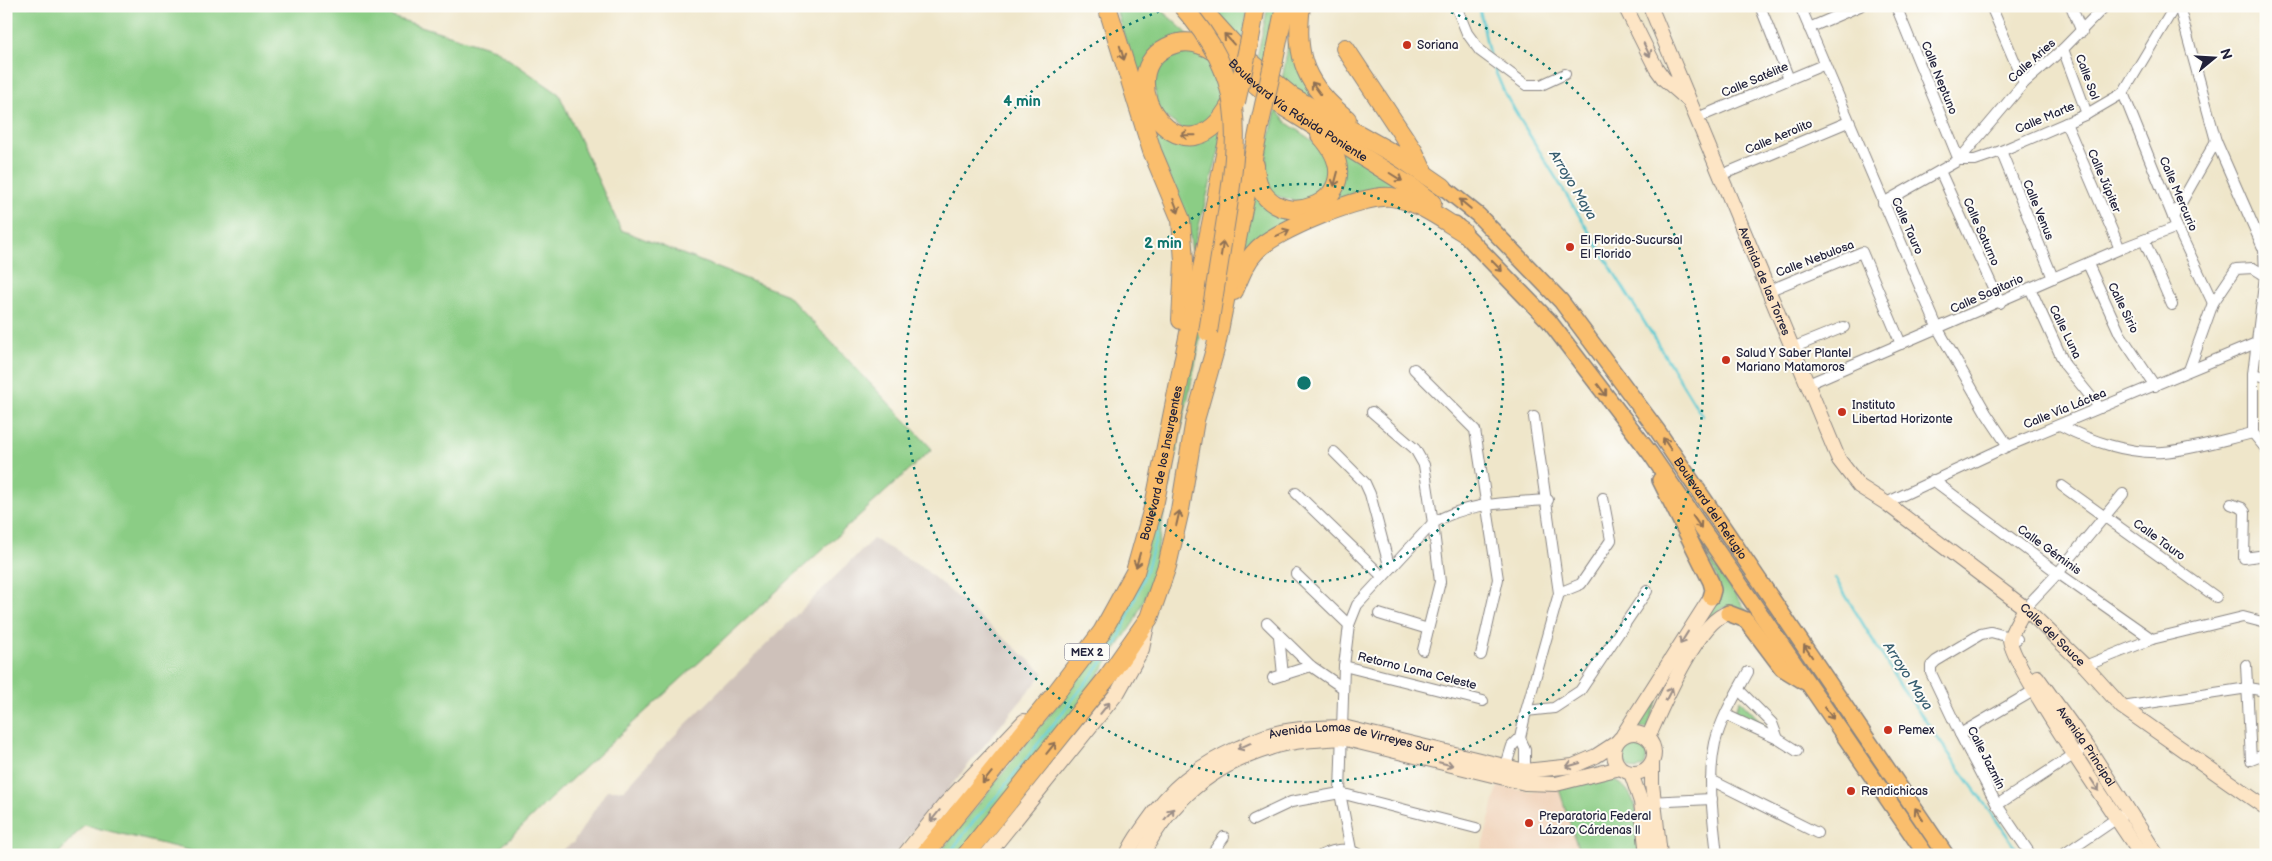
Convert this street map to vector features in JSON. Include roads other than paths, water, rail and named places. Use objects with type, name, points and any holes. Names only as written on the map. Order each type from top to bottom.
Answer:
[{"type":"highway","points":[[1107,6],[1154,156],[1178,210],[1183,233],[1183,302],[1172,410]]},
{"type":"highway","name":"Boulevard Vía Rápida Poniente","points":[[1171,6],[1235,66],[1277,101],[1309,124],[1413,188],[1432,203]]},
{"type":"highway","points":[[1182,6],[1203,32],[1218,56],[1230,87],[1236,122],[1233,179],[1212,339]]},
{"type":"highway","points":[[1199,6],[1247,59],[1291,96],[1408,162]]},
{"type":"highway","name":"Boulevard de los Insurgentes","points":[[924,855],[1055,694],[1102,632],[1135,572],[1154,501],[1230,113],[1240,84],[1256,6]]},
{"type":"highway","points":[[1212,339],[1285,6]]},
{"type":"highway","points":[[1301,6],[1298,30],[1299,48],[1310,81],[1335,109],[1443,187]]},
{"type":"highway","points":[[1230,113],[1215,126],[1200,134],[1188,135],[1171,132],[1152,113],[1146,91],[1146,74],[1151,62],[1161,50],[1184,42],[1203,45],[1235,66]]},
{"type":"highway","points":[[1345,48],[1414,152],[1425,174]]},
{"type":"highway","points":[[1256,143],[1256,172],[1265,195],[1283,208],[1297,211],[1308,209],[1329,196],[1336,184],[1339,169],[1334,150],[1309,124]]},
{"type":"highway","points":[[1212,339],[1249,260],[1264,244],[1278,234],[1357,202],[1381,196],[1413,202],[1462,232]]},
{"type":"highway","name":"Boulevard de los Insurgentes","points":[[966,855],[1107,678],[1149,618],[1169,556],[1180,510],[1195,420],[1212,339]]},
{"type":"main road","name":"Boulevard del Refugio","points":[[1443,187],[1462,201],[1496,232],[1561,301],[1657,430],[1946,855]]},
{"type":"main road","name":"Boulevard del Refugio","points":[[1432,203],[1549,321],[1650,453],[1926,855]]},
{"type":"main road","points":[[1650,453],[1662,488],[1711,582],[1713,590],[1710,597]]},
{"type":"main road","points":[[1728,614],[1746,620],[1782,668],[1809,684]]},
{"type":"street","points":[[1456,6],[1467,33],[1480,51],[1526,86],[1541,85],[1565,74]]},
{"type":"street","name":"Avenida de las Torres","points":[[1625,6],[1656,68],[1664,79],[1690,101]]},
{"type":"street","name":"Avenida de las Torres","points":[[1650,6],[1719,176],[1839,460]]},
{"type":"street","points":[[1760,6],[1789,79]]},
{"type":"street","name":"Calle Tauro","points":[[1800,6],[1823,65],[1938,330],[1986,413],[2008,446]]},
{"type":"street","points":[[1809,28],[1860,6]]},
{"type":"street","name":"Calle Neptuno","points":[[1896,6],[1959,160]]},
{"type":"street","points":[[1991,6],[2024,83]]},
{"type":"street","points":[[2071,6],[2082,32]]},
{"type":"street","name":"Calle Aries","points":[[1959,160],[2024,83],[2082,32],[2105,6]]},
{"type":"street","name":"Calle Marte","points":[[1883,203],[1959,160],[1975,160],[2001,151],[2087,114],[2123,93],[2175,6]]},
{"type":"street","points":[[2179,6],[2216,141],[2264,250],[2265,276],[2256,343],[2253,433],[2266,450]]},
{"type":"street","name":"Calle Sol","points":[[2063,50],[2087,114]]},
{"type":"street","name":"Calle Satélite","points":[[1697,118],[1823,65]]},
{"type":"street","name":"Calle Mercurio","points":[[2123,93],[2175,222],[2213,303]]},
{"type":"street","name":"Calle Aerolito","points":[[1719,176],[1848,122]]},
{"type":"street","name":"Calle Júpiter","points":[[2066,123],[2120,249]]},
{"type":"street","points":[[2175,222],[2216,141]]},
{"type":"street","name":"Calle Venus","points":[[2001,151],[2053,278]]},
{"type":"street","name":"Calle Saturno","points":[[1940,171],[2000,303]]},
{"type":"street","name":"Calle Sagitario","points":[[1808,384],[1938,330],[2030,288],[2144,240],[2175,222]]},
{"type":"street","points":[[2144,240],[2172,305]]},
{"type":"street","name":"Calle Nebulosa","points":[[1768,291],[1862,252],[1902,344]]},
{"type":"street","name":"Calle Sirio","points":[[2088,264],[2120,334],[2155,386]]},
{"type":"street","points":[[2189,370],[2213,303],[2236,269],[2253,268],[2265,276]]},
{"type":"street","name":"Calle Luna","points":[[2030,288],[2065,365],[2100,408]]},
{"type":"street","points":[[1792,348],[1844,327]]},
{"type":"street","name":"Calle Vía Láctea","points":[[1886,503],[2008,446],[2256,343]]},
{"type":"street","points":[[1414,369],[1475,430],[1498,579],[1481,655]]},
{"type":"street","points":[[2254,374],[2266,377]]},
{"type":"street","points":[[1372,412],[1415,449],[1424,465],[1440,582],[1423,650]]},
{"type":"street","points":[[1504,772],[1512,746],[1520,738],[1559,593],[1548,500],[1534,417]]},
{"type":"street","points":[[2060,425],[2085,438],[2143,452],[2165,452],[2253,433]]},
{"type":"street","points":[[1334,452],[1365,483],[1370,494],[1387,573]]},
{"type":"street","name":"Calle del Sauce","points":[[1839,460],[1858,486],[1886,503],[2025,608],[2085,666],[2122,707],[2266,808]]},
{"type":"street","name":"Calle Géminis","points":[[1933,480],[2058,573],[2152,639]]},
{"type":"street","name":"Calle Tauro","points":[[2062,486],[2216,597]]},
{"type":"street","points":[[1296,494],[1387,573]]},
{"type":"street","points":[[2014,635],[2025,608],[2058,573],[2123,494]]},
{"type":"street","points":[[1559,593],[1580,584],[1611,540],[1603,498]]},
{"type":"street","points":[[1322,855],[1336,849],[1355,853],[1340,793],[1344,666],[1349,625],[1357,605],[1433,523],[1446,515],[1463,509],[1488,505],[1548,500]]},
{"type":"street","points":[[2230,504],[2242,508],[2245,512],[2244,558],[2266,555]]},
{"type":"street","points":[[1296,574],[1349,625]]},
{"type":"street","points":[[1526,711],[1554,708],[1580,691],[1647,591]]},
{"type":"street","points":[[1660,855],[1647,802],[1614,756],[1619,739],[1710,597]]},
{"type":"street","points":[[1379,614],[1428,629]]},
{"type":"street","points":[[1648,738],[1692,649],[1719,615],[1728,614]]},
{"type":"street","points":[[2085,666],[2152,639],[2243,617],[2266,623]]},
{"type":"street","points":[[987,855],[1118,692],[1142,649],[1149,618]]},
{"type":"street","points":[[1267,623],[1311,666],[1343,688]]},
{"type":"street","name":"Calle Jazmín","points":[[2014,635],[1991,632],[1981,634],[1936,661],[1931,666],[1931,673],[1996,805],[2031,855]]},
{"type":"street","name":"Avenida Principal","points":[[2014,635],[2012,647],[2016,657],[2087,746],[2123,814],[2141,855]]},
{"type":"street","points":[[1279,636],[1278,677],[1311,666]]},
{"type":"street","points":[[2246,665],[2251,760],[2266,754]]},
{"type":"street","name":"Retorno Loma Celeste","points":[[1344,666],[1484,701]]},
{"type":"street","points":[[1717,854],[1712,799],[1715,742],[1726,715],[1748,672]]},
{"type":"street","points":[[1960,734],[2039,687]]},
{"type":"street","name":"Avenida Principal","points":[[2039,687],[2075,754],[2157,855]]},
{"type":"street","points":[[2122,707],[2248,688],[2266,691]]},
{"type":"street","points":[[1738,690],[1772,723],[1778,738]]},
{"type":"street","points":[[904,855],[969,777],[1045,700],[1055,694]]},
{"type":"street","points":[[1726,715],[1778,738],[1797,751]]},
{"type":"street","name":"Avenida Lomas de Virreyes Sur","points":[[1127,855],[1130,847],[1150,817],[1173,788],[1213,760],[1266,736],[1312,728],[1342,733],[1556,784],[1626,771]]},
{"type":"street","name":"Avenida Lomas de Virreyes Sur","points":[[1142,855],[1153,834],[1171,811],[1191,790],[1218,771],[1271,747],[1342,733]]},
{"type":"street","points":[[1619,739],[1639,733],[1648,738],[1654,750],[1647,802],[1647,855]]},
{"type":"street","points":[[1520,738],[1525,749],[1525,777]]},
{"type":"street","name":"Avenida Lomas de Virreyes Sur","points":[[1525,777],[1573,766],[1596,756],[1619,739]]},
{"type":"street","points":[[1996,805],[2087,746]]},
{"type":"street","points":[[1626,771],[1643,771],[1652,763]]},
{"type":"street","points":[[1712,780],[1817,833]]},
{"type":"street","points":[[1253,820],[1290,802],[1340,793],[1476,828]]},
{"type":"street","points":[[1647,802],[1712,799]]},
{"type":"street","points":[[2063,855],[2123,814]]},
{"type":"street","points":[[1211,855],[1224,837]]},
{"type":"waterway","name":"Arroyo Maya","points":[[1479,6],[1489,54]]},
{"type":"waterway","name":"Arroyo Maya","points":[[1493,66],[1505,94],[1702,416]]},
{"type":"waterway","points":[[948,855],[973,822],[997,796],[1117,643],[1147,569],[1161,511]]},
{"type":"waterway","name":"Arroyo Maya","points":[[1835,578],[1902,688],[2021,855]]},
{"type":"place","name":"Soriana","points":[[1407,45]]},
{"type":"place","name":"El Florido-Sucursal El Florido","points":[[1570,247]]},
{"type":"place","name":"Salud Y Saber Plantel Mariano Matamoros","points":[[1726,360]]},
{"type":"place","name":"Instituto Libertad Horizonte","points":[[1842,412]]},
{"type":"place","name":"Pemex","points":[[1888,730]]},
{"type":"place","name":"Rendichicas","points":[[1851,791]]},
{"type":"place","name":"Preparatoria Federal Lázaro Cárdenas ll","points":[[1529,823]]}]
